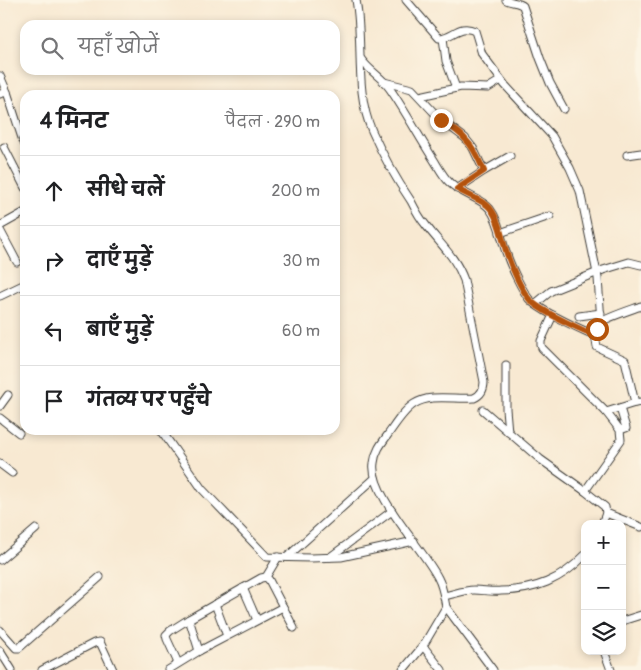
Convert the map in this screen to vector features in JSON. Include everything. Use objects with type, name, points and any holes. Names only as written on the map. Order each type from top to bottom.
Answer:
[{"type":"street","points":[[356,0],[361,59],[361,89],[368,121],[394,174],[424,224],[448,251],[461,272],[484,382],[482,391],[474,398],[429,398],[413,404],[404,412],[378,449],[373,464],[375,478],[384,500],[420,549],[438,578],[446,607],[493,670]]},
{"type":"street","points":[[406,0],[437,37],[443,38],[462,29],[469,28],[475,31],[482,54],[501,80],[559,146],[580,191],[597,272],[602,322]]},
{"type":"street","points":[[506,0],[522,6],[550,83],[564,109]]},
{"type":"street","points":[[443,38],[446,61],[456,88]]},
{"type":"street","points":[[361,59],[389,88],[450,183],[457,189],[488,206],[494,215],[512,270],[528,298],[553,315],[596,336]]},
{"type":"street","points":[[0,76],[4,93],[20,133]]},
{"type":"street","points":[[420,96],[461,87],[488,88],[501,80]]},
{"type":"street","points":[[384,82],[412,89],[420,96],[441,120],[465,138],[476,154],[484,171]]},
{"type":"street","points":[[4,147],[20,178]]},
{"type":"street","points":[[627,155],[641,152]]},
{"type":"street","points":[[457,189],[510,156]]},
{"type":"street","points":[[0,226],[20,215]]},
{"type":"street","points":[[500,233],[550,216]]},
{"type":"street","points":[[0,230],[16,262]]},
{"type":"street","points":[[535,304],[550,290],[597,272],[629,262],[641,265]]},
{"type":"street","points":[[0,296],[20,286]]},
{"type":"street","points":[[606,412],[638,402],[625,360],[597,347],[597,329],[602,322],[641,306]]},
{"type":"street","points":[[579,316],[601,314]]},
{"type":"street","points":[[553,315],[541,341],[542,348],[606,412],[620,430],[621,440],[585,491]]},
{"type":"street","points":[[506,365],[508,432]]},
{"type":"street","points":[[0,406],[8,395]]},
{"type":"street","points":[[620,408],[626,428],[620,430]]},
{"type":"street","points":[[483,410],[540,459],[605,507],[606,513],[603,520]]},
{"type":"street","points":[[0,418],[19,433]]},
{"type":"street","points":[[164,435],[202,489],[267,557],[341,557],[414,541]]},
{"type":"street","points":[[0,464],[12,473]]},
{"type":"street","points":[[287,557],[375,478]]},
{"type":"street","points":[[330,557],[392,511]]},
{"type":"street","points":[[606,513],[641,527]]},
{"type":"street","points":[[0,560],[36,529]]},
{"type":"street","points":[[178,663],[166,635],[214,604],[266,577],[278,557]]},
{"type":"street","points":[[444,596],[473,590],[502,591],[540,586],[555,579],[581,559]]},
{"type":"street","points":[[266,577],[294,628]]},
{"type":"street","points":[[0,630],[16,648],[19,648],[100,578]]},
{"type":"street","points":[[243,588],[257,620]]},
{"type":"street","points":[[214,604],[227,636]]},
{"type":"street","points":[[168,670],[199,651],[283,607]]},
{"type":"street","points":[[403,670],[422,646],[446,607]]},
{"type":"street","points":[[626,620],[641,616]]},
{"type":"street","points":[[189,619],[199,651]]},
{"type":"street","points":[[42,670],[94,642],[100,642],[113,670]]},
{"type":"street","points":[[422,646],[442,670]]},
{"type":"street","points":[[0,650],[12,670]]},
{"type":"street","points":[[605,655],[611,670]]},
{"type":"route","points":[[441,120],[465,138],[479,159],[484,171],[457,189],[492,210],[512,270],[528,298],[553,315],[596,336],[597,329]]}]
